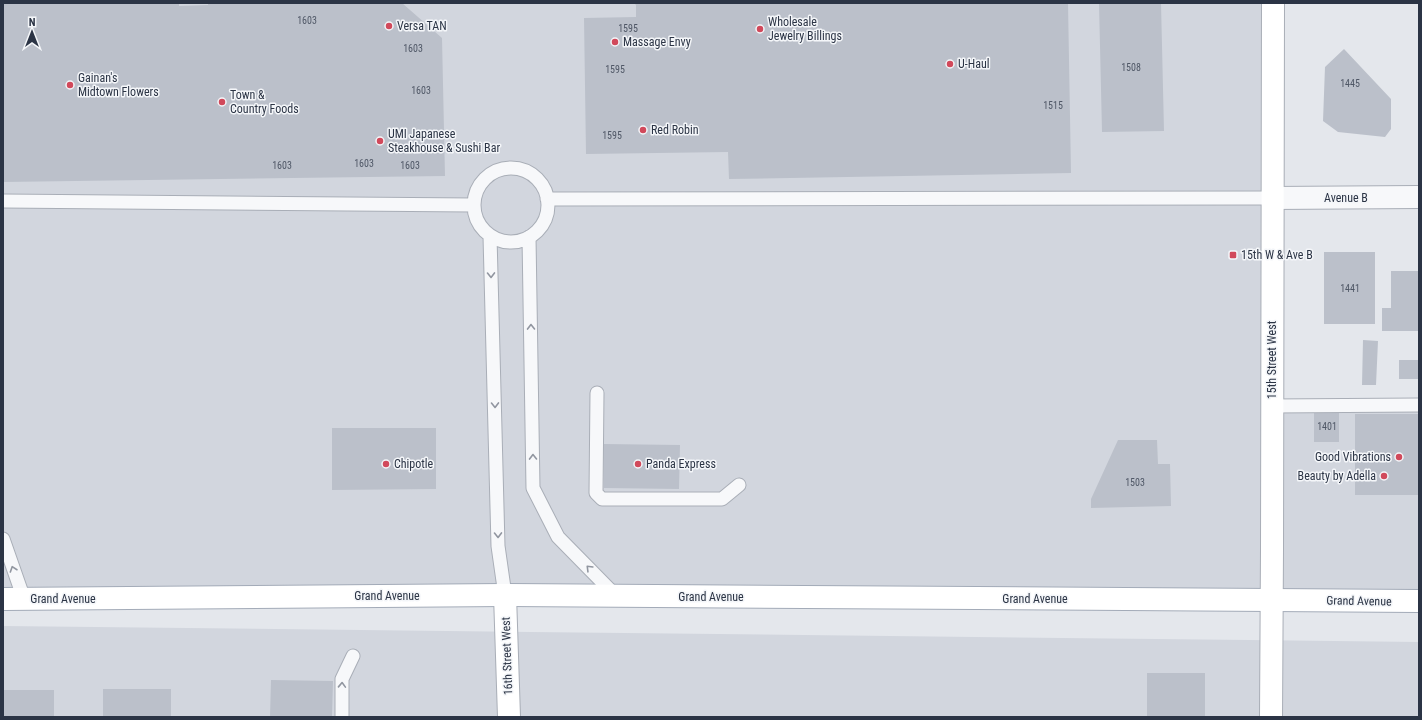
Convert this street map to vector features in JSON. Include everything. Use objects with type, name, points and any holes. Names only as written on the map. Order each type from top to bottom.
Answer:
[{"type":"main road","name":"15th Street West","points":[[1270,717],[1272,600],[1273,3]]},
{"type":"main road","name":"16th Street West","points":[[505,596],[509,717]]},
{"type":"main road","name":"Grand Avenue","points":[[14,599],[616,596],[1419,601]]},
{"type":"street","name":"Avenue B","points":[[1272,198],[1419,197]]},
{"type":"lane","points":[[512,167],[533,175],[545,190],[548,199],[548,210],[544,221],[538,230],[529,237],[511,242],[490,236],[481,228],[475,217],[473,205],[475,193],[481,182],[490,173],[512,167]]},
{"type":"lane","points":[[548,199],[1272,198]]},
{"type":"lane","points":[[3,201],[473,205]]},
{"type":"lane","points":[[490,236],[498,546],[505,596]]},
{"type":"lane","points":[[529,237],[533,488],[558,537],[616,596]]},
{"type":"lane","points":[[597,393],[596,493],[602,499],[722,499],[739,485]]},
{"type":"lane","points":[[1272,406],[1419,405]]},
{"type":"lane","points":[[3,539],[14,599]]},
{"type":"lane","points":[[342,717],[342,679],[352,656]]},
{"type":"shaded area","points":[[3,3],[1273,3],[1272,406],[1419,405],[1419,601],[3,599]]},
{"type":"shaded area","points":[[3,626],[1419,642],[1419,717],[3,717]]},
{"type":"building","points":[[3,3],[179,3],[179,6],[208,5],[208,3],[402,3],[442,38],[445,176],[3,182]]},
{"type":"building","points":[[634,3],[1068,3],[1071,173],[729,179],[728,152],[586,154],[584,18],[636,17],[636,5]]},
{"type":"building","points":[[1099,3],[1161,3],[1164,131],[1102,132]]},
{"type":"building","points":[[1344,49],[1391,99],[1391,129],[1385,137],[1338,132],[1323,121],[1325,67]]},
{"type":"building","points":[[1324,252],[1375,252],[1375,324],[1324,324]]},
{"type":"building","points":[[1391,271],[1419,271],[1419,331],[1382,331],[1382,308],[1391,308]]},
{"type":"building","points":[[1363,340],[1378,341],[1376,385],[1362,385]]},
{"type":"building","points":[[1399,360],[1419,360],[1419,379],[1399,379]]},
{"type":"building","points":[[1314,410],[1339,410],[1339,442],[1314,442]]},
{"type":"building","points":[[1355,414],[1419,414],[1419,495],[1355,495]]},
{"type":"building","points":[[332,428],[436,428],[436,489],[332,490]]},
{"type":"building","points":[[1118,440],[1157,440],[1158,464],[1170,464],[1171,506],[1091,508],[1091,499]]},
{"type":"building","points":[[604,444],[680,445],[679,489],[604,488]]},
{"type":"building","points":[[1147,673],[1205,673],[1205,717],[1147,717]]},
{"type":"building","points":[[271,680],[333,681],[332,717],[270,717]]},
{"type":"building","points":[[103,689],[171,689],[171,717],[103,717]]},
{"type":"building","points":[[3,690],[54,690],[54,717],[3,717]]},
{"type":"place","name":"Versa TAN","points":[[389,26]]},
{"type":"place","name":"Wholesale Jewelry Billings","points":[[760,29]]},
{"type":"place","name":"Massage Envy","points":[[615,42]]},
{"type":"place","name":"U-Haul","points":[[950,64]]},
{"type":"place","name":"Gainan's Midtown Flowers","points":[[70,85]]},
{"type":"place","name":"Town & Country Foods","points":[[222,102]]},
{"type":"place","name":"Red Robin","points":[[643,130]]},
{"type":"place","name":"UMI Japanese Steakhouse & Sushi Bar","points":[[380,141]]},
{"type":"place","name":"15th W & Ave B","points":[[1233,255]]},
{"type":"place","name":"Good Vibrations","points":[[1399,457]]},
{"type":"place","name":"Chipotle","points":[[386,464]]},
{"type":"place","name":"Panda Express","points":[[638,464]]},
{"type":"place","name":"Beauty by Adella","points":[[1384,476]]}]
